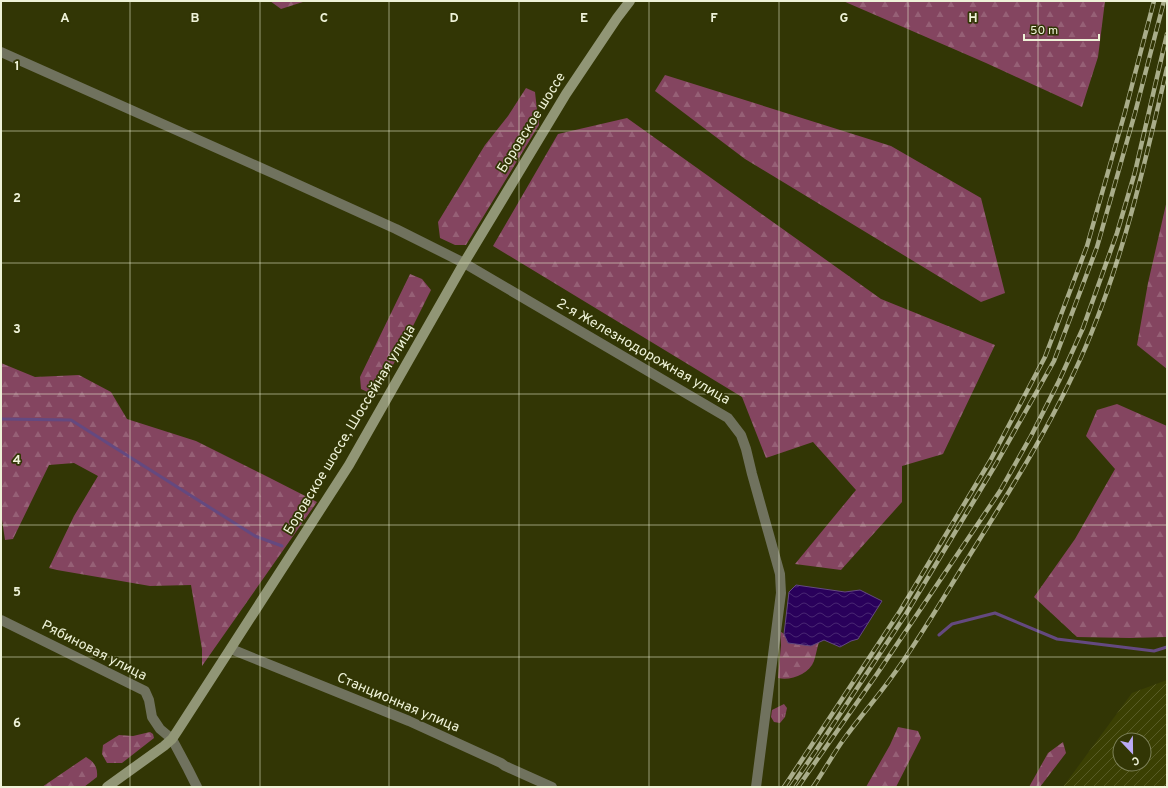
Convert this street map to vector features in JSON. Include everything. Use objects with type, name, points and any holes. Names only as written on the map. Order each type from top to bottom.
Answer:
[{"type":"main road","name":"Боровское шоссе","points":[[464,263],[566,94],[630,1]]},
{"type":"main road","name":"Боровское шоссе, Шоссейная улица","points":[[231,649],[349,465],[464,263]]},
{"type":"main road","points":[[107,787],[172,739],[231,649]]},
{"type":"street","name":"2-я Железнодорожная улица","points":[[1,52],[396,229],[464,263],[728,418],[741,435],[746,449],[780,574],[781,593],[756,787]]},
{"type":"street","name":"Рябиновая улица","points":[[1,620],[145,691],[149,700],[152,717],[164,733],[172,739],[197,787]]},
{"type":"street","name":"Станционная улица","points":[[231,649],[409,722],[552,787]]},
{"type":"shaded area","points":[[1167,680],[1167,787],[1063,787],[1132,693]]},
{"type":"green space","points":[[270,1],[306,1],[281,9]]},
{"type":"green space","points":[[843,1],[1105,1],[1098,57],[1082,107],[986,63]]},
{"type":"green space","points":[[665,75],[891,146],[981,198],[1005,293],[981,302],[745,159],[655,91]]},
{"type":"green space","points":[[526,88],[535,92],[539,125],[466,245],[455,245],[440,238],[438,222],[485,145],[508,116]]},
{"type":"green space","points":[[627,118],[881,299],[995,345],[943,454],[902,466],[902,502],[841,570],[795,564],[856,490],[813,442],[766,458],[742,397],[493,246],[558,134]]},
{"type":"green space","points":[[1167,200],[1167,369],[1137,345],[1148,283]]},
{"type":"green space","points":[[410,274],[422,279],[431,290],[376,396],[361,389],[360,377]]},
{"type":"green space","points":[[1,363],[35,377],[79,375],[111,392],[127,419],[196,441],[317,502],[202,666],[202,649],[191,585],[150,586],[49,568],[74,516],[98,476],[74,463],[49,465],[13,539],[5,540],[1,513]]},
{"type":"green space","points":[[1117,404],[1167,426],[1167,637],[1077,637],[1034,597],[1075,539],[1115,469],[1086,436],[1097,410]]},
{"type":"green space","points":[[780,631],[784,634],[788,643],[811,646],[819,642],[812,666],[799,676],[783,679],[778,678],[781,645]]},
{"type":"green space","points":[[784,704],[787,708],[785,717],[780,723],[774,722],[771,717],[772,710]]},
{"type":"green space","points":[[898,727],[918,731],[921,738],[896,787],[866,787],[890,745]]},
{"type":"green space","points":[[150,732],[153,734],[154,738],[122,763],[107,763],[102,754],[103,745],[119,735],[133,736]]},
{"type":"green space","points":[[1063,742],[1066,753],[1040,787],[1029,787],[1048,753]]},
{"type":"green space","points":[[86,757],[95,765],[97,777],[84,787],[42,787]]},
{"type":"water","points":[[796,585],[845,592],[860,590],[882,601],[858,639],[840,647],[824,640],[811,646],[788,643],[784,634],[789,592]]},
{"type":"waterway","points":[[1,419],[71,420],[255,536],[282,546]]},
{"type":"waterway","points":[[939,635],[952,624],[995,613],[1057,639],[1154,651],[1167,647]]},
{"type":"railway","points":[[784,787],[900,611],[990,461],[1045,357],[1087,246],[1125,112],[1154,1]]},
{"type":"railway","points":[[791,787],[906,614],[996,464],[1054,361],[1097,247],[1135,113],[1164,1]]},
{"type":"railway","points":[[798,787],[877,674],[1000,491],[1031,436],[1059,381],[1083,328],[1117,233],[1135,172],[1167,34]]},
{"type":"railway","points":[[813,787],[840,745],[891,678],[921,634],[1002,504],[1065,392],[1091,334],[1115,269],[1134,202],[1167,68]]}]
